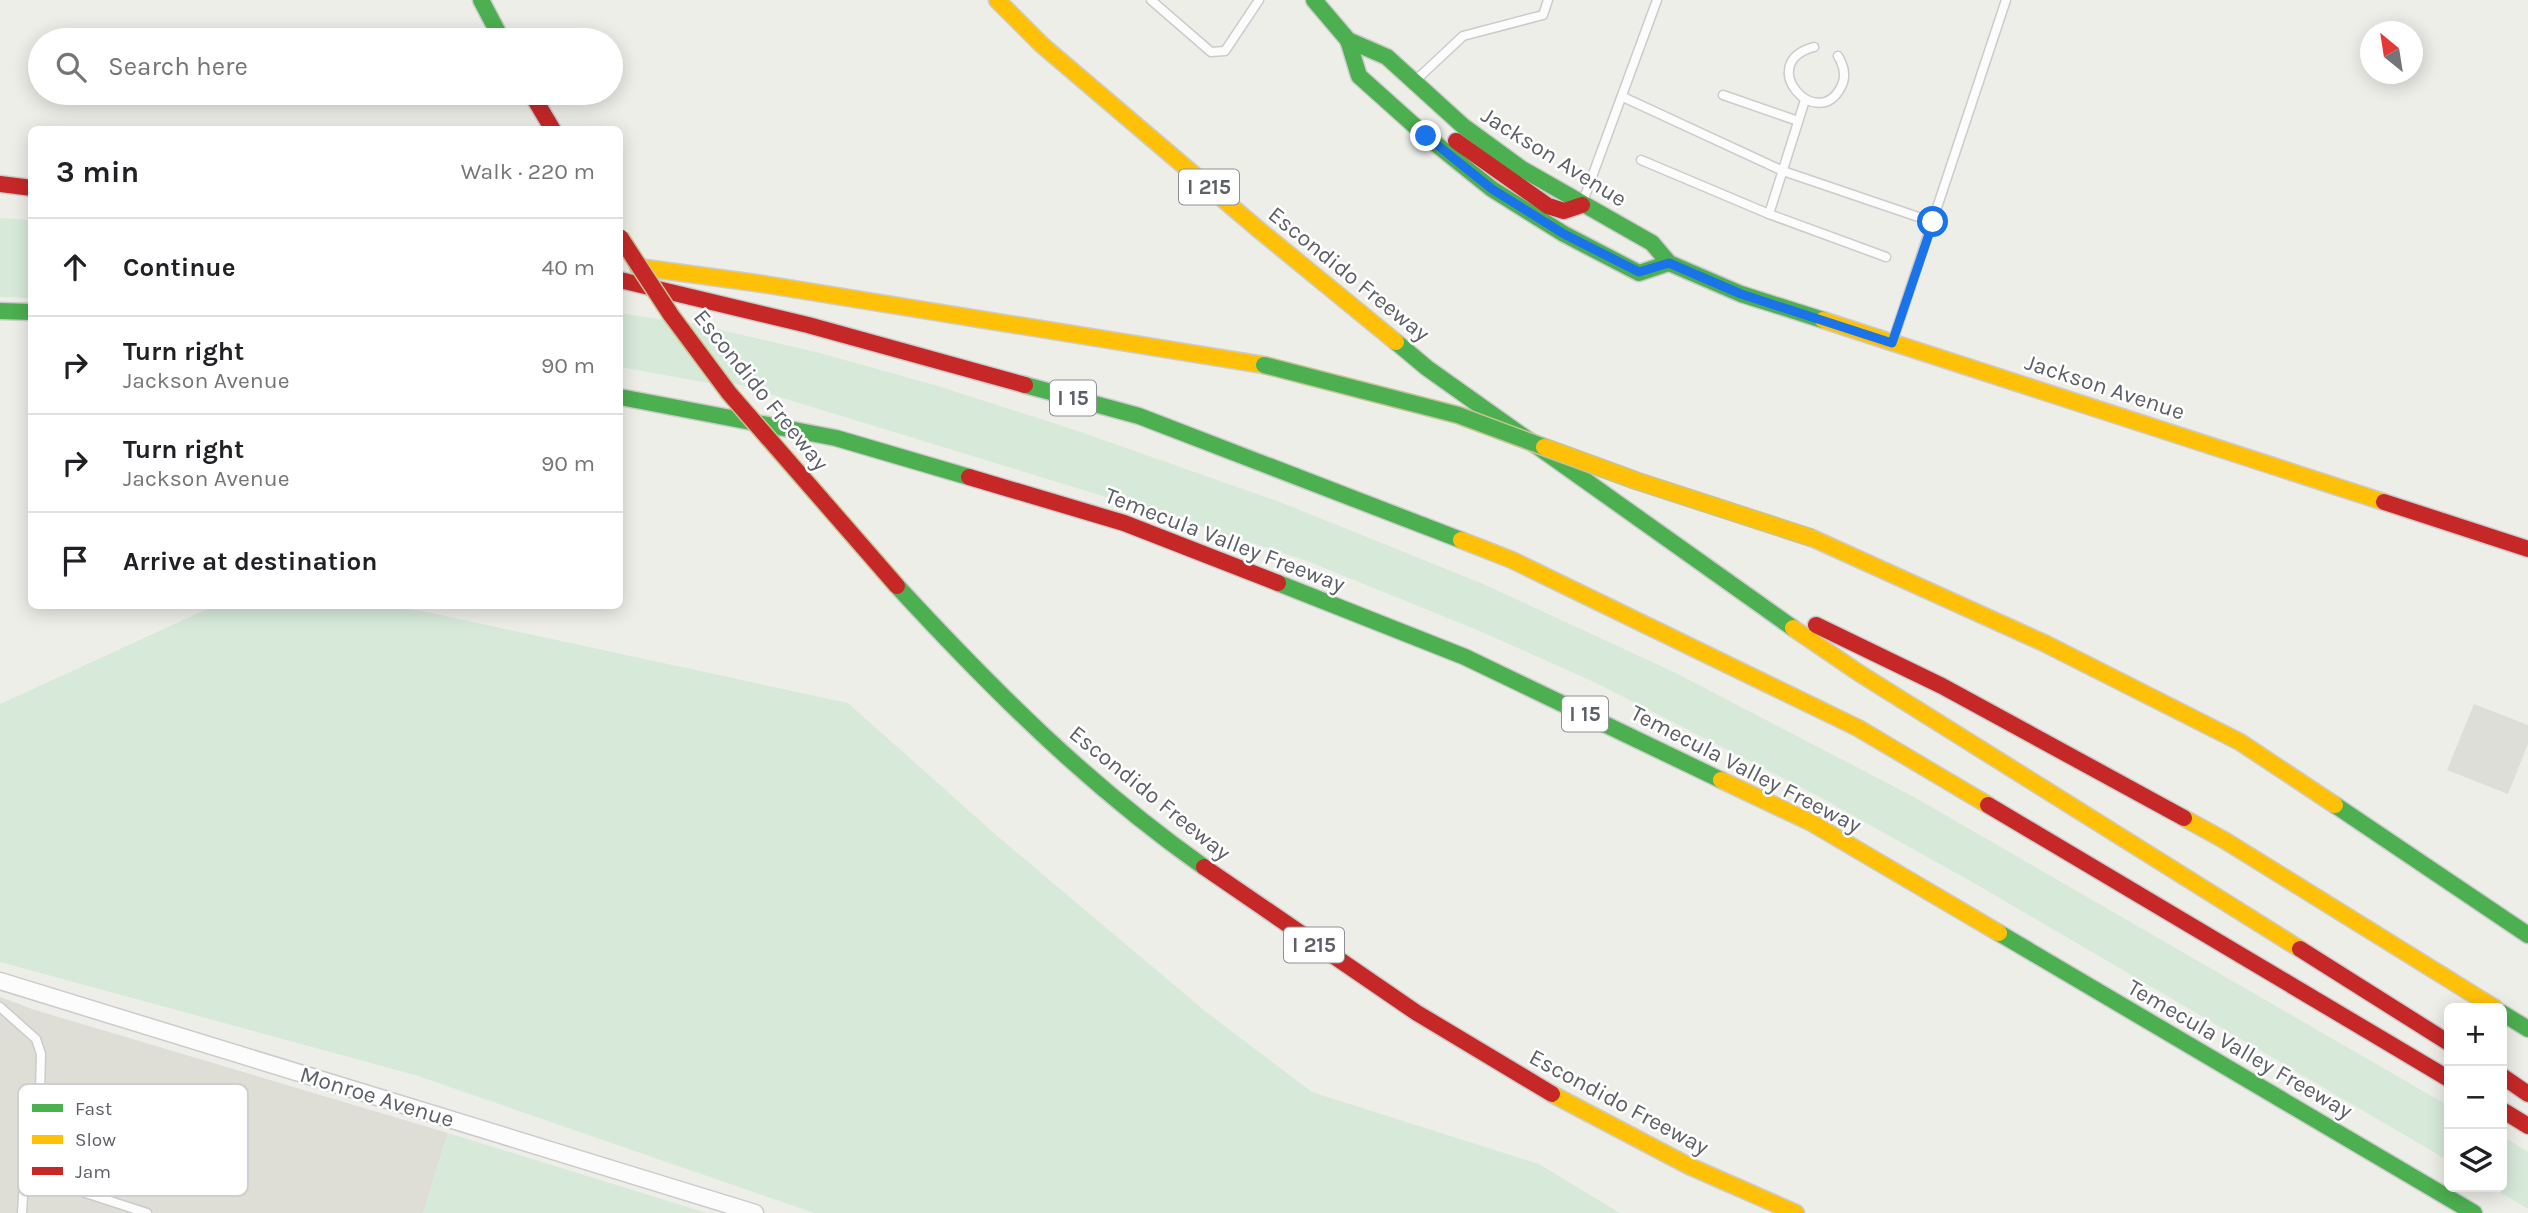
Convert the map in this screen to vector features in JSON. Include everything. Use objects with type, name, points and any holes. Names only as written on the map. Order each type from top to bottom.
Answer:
[{"type":"main road","points":[[481,0],[496,28]]},
{"type":"main road","name":"Escondido Freeway","points":[[996,0],[1042,45],[1427,368],[1727,583]]},
{"type":"main road","name":"Jackson Avenue","points":[[1314,0],[1348,40],[1359,76],[1492,189],[1564,234],[1639,272],[1669,263]]},
{"type":"main road","name":"Jackson Avenue","points":[[1348,40],[1387,57],[1462,126],[1522,169],[1652,243],[1669,263],[1741,294],[2528,549]]},
{"type":"main road","points":[[538,105],[551,126]]},
{"type":"main road","points":[[1396,110],[1427,117],[1452,139],[1548,206],[1564,211],[1582,205]]},
{"type":"main road","points":[[0,184],[28,188]]},
{"type":"main road","name":"Escondido Freeway","points":[[623,242],[671,315],[729,393],[897,586],[1022,717],[1085,775],[1164,839],[1409,1010],[1598,1119],[1688,1166],[1796,1213]]},
{"type":"main road","points":[[623,265],[756,283],[1264,365],[1458,415],[1637,481],[1812,538],[2044,643],[2240,743],[2528,935]]},
{"type":"main road","name":"I 15","points":[[623,281],[808,325],[1139,416],[1512,560],[1858,728],[2444,1076]]},
{"type":"main road","points":[[0,311],[28,312]]},
{"type":"main road","name":"Temecula Valley Freeway","points":[[623,398],[836,438],[1124,523],[1465,657],[1812,823],[2474,1213]]},
{"type":"main road","points":[[1727,583],[1942,686],[2212,833],[2487,1003]]},
{"type":"main road","points":[[1727,583],[1860,673],[2444,1040]]},
{"type":"main road","points":[[2507,1016],[2528,1029]]},
{"type":"main road","points":[[2507,1079],[2528,1094]]},
{"type":"main road","points":[[2507,1113],[2528,1126]]},
{"type":"street","name":"Monroe Avenue","points":[[0,981],[755,1213]]},
{"type":"lane","points":[[1151,0],[1211,51],[1225,51],[1259,0]]},
{"type":"lane","points":[[1413,83],[1463,36],[1543,15],[1548,0]]},
{"type":"lane","points":[[1582,205],[1657,0]]},
{"type":"lane","points":[[1892,343],[2006,0]]},
{"type":"lane","points":[[1814,47],[1798,54],[1789,69],[1792,87],[1804,100],[1823,102],[1839,92],[1845,74],[1838,56]]},
{"type":"lane","points":[[1723,95],[1798,121]]},
{"type":"lane","points":[[1623,97],[1783,171],[1933,222]]},
{"type":"lane","points":[[1769,214],[1804,100]]},
{"type":"lane","points":[[1641,160],[1769,214],[1886,257]]},
{"type":"lane","points":[[0,1007],[36,1039],[41,1054],[40,1084]]},
{"type":"lane","points":[[93,1196],[147,1213]]},
{"type":"shaded area","points":[[2474,704],[2528,725],[2528,744],[2508,794],[2447,770]]},
{"type":"shaded area","points":[[0,997],[35,1010],[448,1133],[423,1213],[0,1213]]},
{"type":"green space","points":[[0,218],[28,220],[28,298],[0,297]]},
{"type":"green space","points":[[623,313],[665,320],[719,385],[623,368]]},
{"type":"green space","points":[[683,321],[820,353],[938,386],[1075,430],[1280,502],[1481,583],[1676,673],[1916,798],[2444,1103],[2444,1158],[1979,886],[1816,795],[1594,682],[1482,632],[1307,561],[730,382]]},
{"type":"green space","points":[[207,609],[422,611],[848,703],[995,834],[1205,1011],[1312,1092],[1539,1164],[1620,1213],[814,1213],[415,1075],[0,962],[0,704]]},
{"type":"green space","points":[[448,1133],[707,1213],[423,1213]]},
{"type":"green space","points":[[2507,1139],[2528,1152],[2528,1209],[2499,1192],[2507,1192]]},
{"type":"traffic: fast","points":[[481,0],[496,28]]},
{"type":"traffic: fast","points":[[1314,0],[1348,40],[1387,57],[1463,126],[1522,169],[1652,243],[1669,263],[1741,294],[1823,320]]},
{"type":"traffic: fast","points":[[1348,40],[1359,76],[1426,136],[1492,189],[1564,234],[1639,273],[1669,263]]},
{"type":"traffic: fast","points":[[0,311],[28,312]]},
{"type":"traffic: fast","points":[[1396,342],[1427,368],[1793,628]]},
{"type":"traffic: fast","points":[[1264,365],[1458,415],[1544,447]]},
{"type":"traffic: fast","points":[[1025,385],[1139,416],[1461,540]]},
{"type":"traffic: fast","points":[[623,398],[836,438],[969,477]]},
{"type":"traffic: fast","points":[[1278,583],[1465,657],[1721,780]]},
{"type":"traffic: fast","points":[[897,586],[969,662],[1081,770],[1204,867]]},
{"type":"traffic: fast","points":[[2335,805],[2528,935]]},
{"type":"traffic: fast","points":[[1999,933],[2474,1213]]},
{"type":"traffic: fast","points":[[2507,1016],[2528,1029]]},
{"type":"traffic: slow","points":[[997,0],[1042,45],[1258,229],[1396,342]]},
{"type":"traffic: slow","points":[[638,267],[756,283],[1264,365]]},
{"type":"traffic: slow","points":[[1823,320],[2384,502]]},
{"type":"traffic: slow","points":[[1544,447],[1637,481],[1812,538]]},
{"type":"traffic: slow","points":[[1812,538],[2044,643],[2240,742],[2335,805]]},
{"type":"traffic: slow","points":[[1461,540],[1512,560],[1858,728],[1988,805]]},
{"type":"traffic: slow","points":[[1793,628],[1859,673],[2300,949]]},
{"type":"traffic: slow","points":[[1721,780],[1812,823],[1999,933]]},
{"type":"traffic: slow","points":[[2184,818],[2487,1003]]},
{"type":"traffic: slow","points":[[1552,1094],[1689,1166],[1796,1213]]},
{"type":"traffic: jam","points":[[538,105],[551,126]]},
{"type":"traffic: jam","points":[[1456,141],[1548,206],[1564,211],[1582,205]]},
{"type":"traffic: jam","points":[[0,184],[28,188]]},
{"type":"traffic: jam","points":[[623,242],[671,315],[729,393],[897,586]]},
{"type":"traffic: jam","points":[[623,281],[808,325],[1025,385]]},
{"type":"traffic: jam","points":[[969,477],[1124,523],[1278,583]]},
{"type":"traffic: jam","points":[[2384,502],[2528,549]]},
{"type":"traffic: jam","points":[[1816,625],[1942,686],[2184,818]]},
{"type":"traffic: jam","points":[[1988,805],[2444,1076]]},
{"type":"traffic: jam","points":[[1204,867],[1417,1013],[1552,1094]]},
{"type":"traffic: jam","points":[[2300,949],[2444,1040]]},
{"type":"traffic: jam","points":[[2507,1079],[2528,1094]]},
{"type":"traffic: jam","points":[[2507,1113],[2528,1126]]},
{"type":"route","points":[[1426,136],[1492,189],[1564,234],[1639,272],[1669,263],[1741,294],[1892,343],[1933,222]]}]
